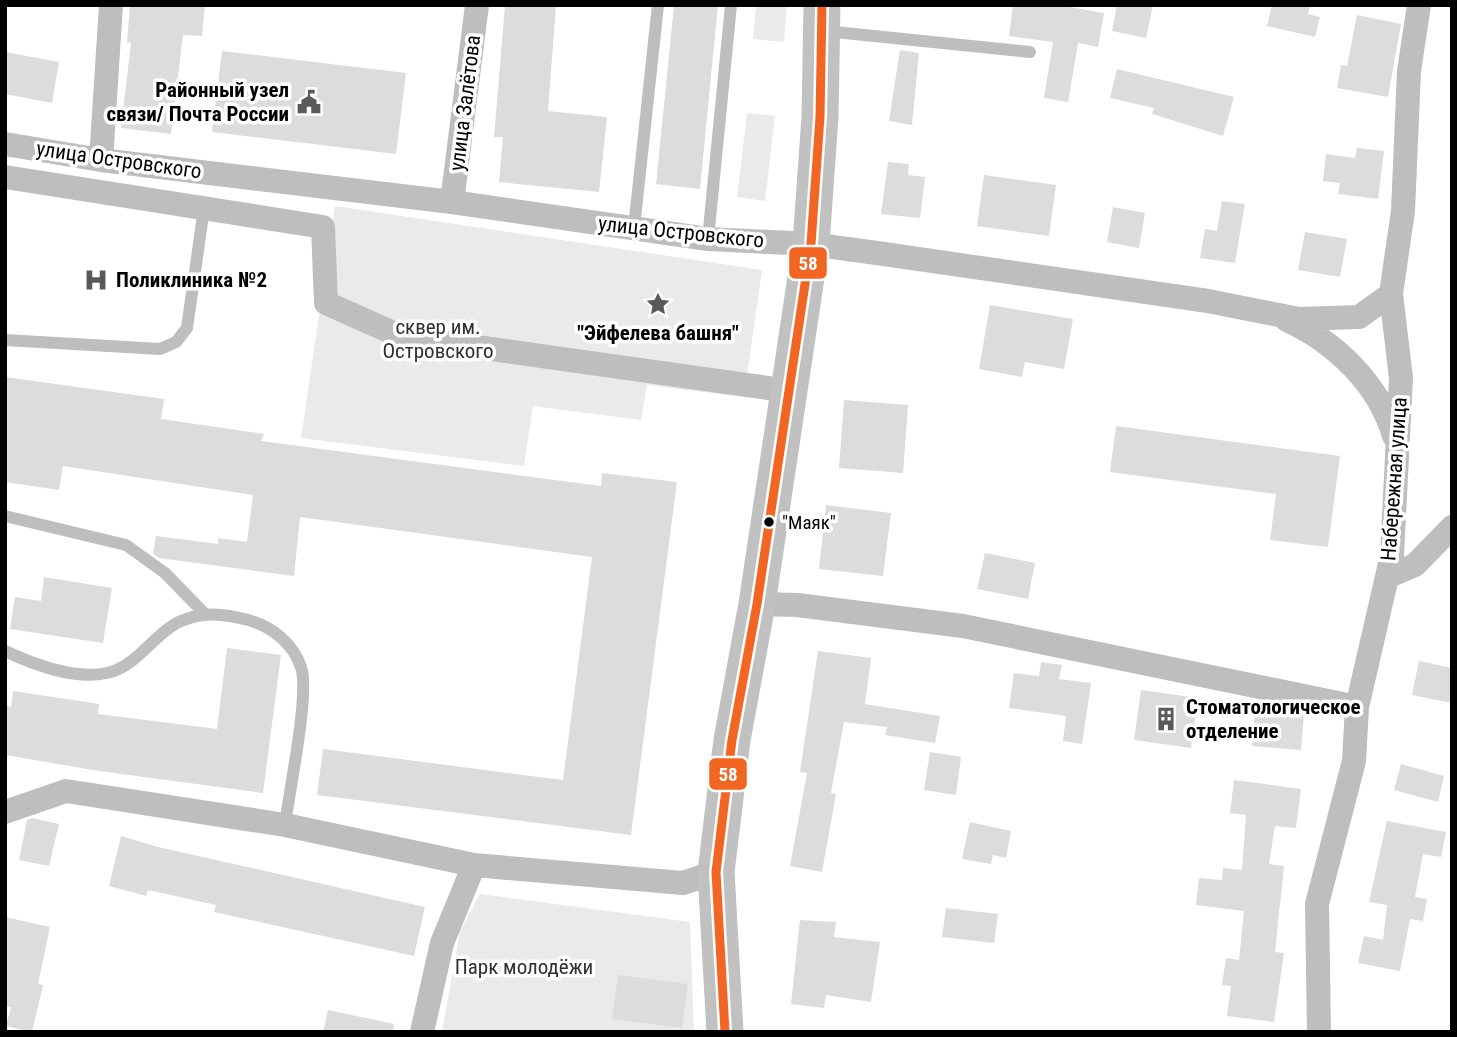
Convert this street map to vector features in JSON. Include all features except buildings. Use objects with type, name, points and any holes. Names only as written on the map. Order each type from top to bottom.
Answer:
[{"type":"main road","points":[[725,1032],[716,872],[732,740],[757,604],[811,244],[820,117],[821,18]]},
{"type":"street","points":[[102,160],[111,5]]},
{"type":"street","name":"улица Залётова","points":[[452,202],[477,5]]},
{"type":"street","name":"Набережная улица","points":[[1319,1032],[1317,904],[1354,761],[1357,708],[1392,555],[1401,378],[1391,294],[1403,211],[1409,71],[1419,5]]},
{"type":"street","name":"улица Островского","points":[[5,144],[102,160],[452,202],[708,239],[811,244],[1208,301],[1299,319],[1359,317],[1391,294]]},
{"type":"street","points":[[5,177],[204,208],[230,221],[323,227],[326,303],[400,336],[789,391]]},
{"type":"street","points":[[1277,315],[1306,328],[1370,383],[1389,421],[1398,447]]},
{"type":"street","points":[[1387,577],[1415,565],[1452,527]]},
{"type":"street","points":[[757,604],[797,605],[963,626],[1357,708]]},
{"type":"street","points":[[6,813],[66,791],[285,825],[474,865],[683,883],[716,872]]},
{"type":"street","points":[[422,1032],[442,943],[474,865]]},
{"type":"lane","points":[[635,228],[659,5]]},
{"type":"lane","points":[[708,239],[731,5]]},
{"type":"lane","points":[[821,18],[1030,52]]},
{"type":"lane","points":[[5,340],[160,349],[176,342],[187,328],[204,208]]},
{"type":"lane","points":[[5,516],[125,545],[165,573],[204,613]]},
{"type":"lane","points":[[5,651],[72,674],[109,673],[133,659],[179,622],[204,613],[227,614],[257,622],[283,638],[302,668],[303,695],[285,825]]},
{"type":"green space","points":[[756,5],[787,5],[784,42],[753,39]]},
{"type":"green space","points":[[747,113],[775,116],[765,201],[737,197]]},
{"type":"green space","name":"сквер им. Островского","points":[[335,206],[762,270],[744,397],[647,385],[641,420],[533,406],[524,466],[301,438]]},
{"type":"green space","name":"Парк молодёжи","points":[[480,894],[690,922],[694,1032],[442,1032],[460,931]]},
{"type":"transit line","name":"58","points":[[725,1032],[716,872],[732,740],[757,604],[811,244],[820,117],[822,5]]},
{"type":"place","name":"Районный узел связи/ Почта России","points":[[309,102]]},
{"type":"place","name":"Поликлиника №2","points":[[96,280]]},
{"type":"place","name":"\"Эйфелева башня\"","points":[[658,304]]},
{"type":"place","name":"\"Маяк\"","points":[[769,522]]},
{"type":"place","name":"Стоматологическое отделение","points":[[1166,719]]}]
